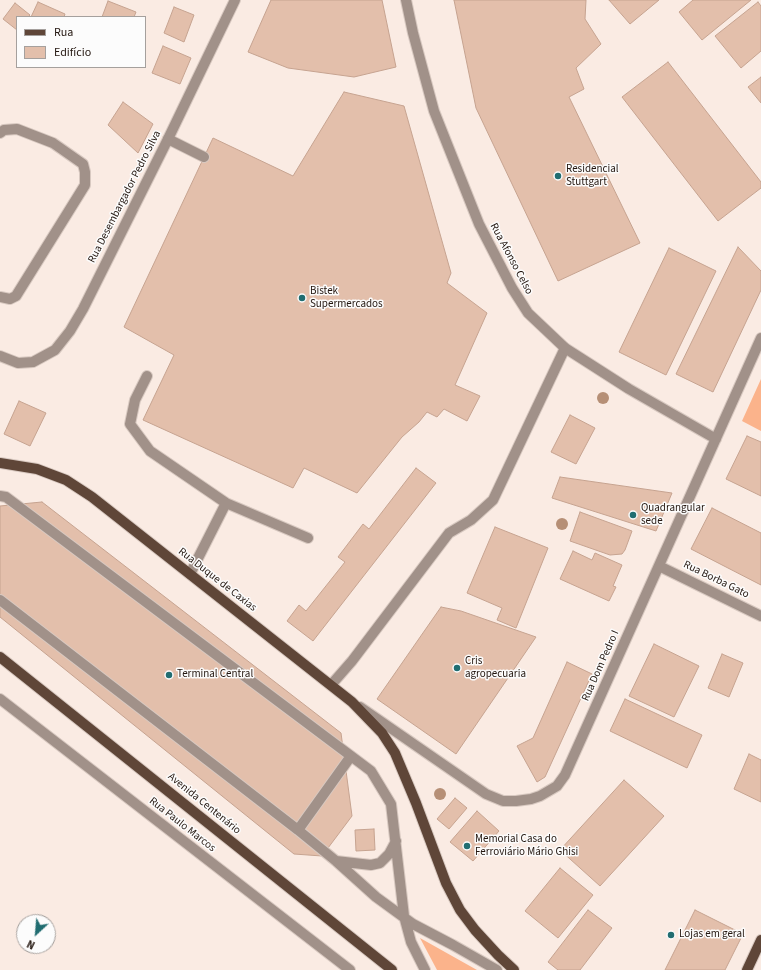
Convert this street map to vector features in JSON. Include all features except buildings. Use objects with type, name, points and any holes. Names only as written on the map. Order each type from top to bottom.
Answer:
[{"type":"main road","name":"Rua Duque de Caxias","points":[[0,463],[37,469],[66,480],[92,497],[352,702]]},
{"type":"main road","name":"Avenida Centenário","points":[[0,657],[392,970]]},
{"type":"main road","points":[[352,702],[382,732],[395,753],[416,803],[446,883],[460,910],[484,940],[514,970]]},
{"type":"main road","points":[[746,970],[761,940]]},
{"type":"street","name":"Rua Desembargador Pedro Silva","points":[[1,356],[18,363],[33,362],[55,350],[70,332],[168,139],[234,0]]},
{"type":"street","name":"Rua Afonso Celso","points":[[406,0],[413,33],[434,112],[478,224],[512,288],[528,313],[566,348],[629,389],[716,439]]},
{"type":"street","points":[[0,133],[4,130],[17,129],[53,143],[83,164],[85,172],[84,185],[16,296],[10,299],[0,298]]},
{"type":"street","points":[[168,139],[204,157]]},
{"type":"street","name":"Rua Dom Pedro I","points":[[352,702],[486,794],[503,801],[516,801],[540,796],[557,786],[565,775],[761,338]]},
{"type":"street","points":[[331,685],[449,533],[471,520],[493,500],[566,348]]},
{"type":"street","points":[[147,376],[135,400],[130,424],[150,451],[226,503],[308,538]]},
{"type":"street","points":[[0,496],[6,497],[371,771],[391,804],[404,916],[411,942],[425,970]]},
{"type":"street","points":[[190,574],[226,503]]},
{"type":"street","name":"Rua Borba Gato","points":[[659,566],[761,616]]},
{"type":"street","points":[[0,600],[298,830],[336,861],[376,897],[413,924],[497,970]]},
{"type":"street","name":"Rua Paulo Marcos","points":[[0,699],[350,970]]},
{"type":"street","points":[[298,830],[351,756]]},
{"type":"street","points":[[336,861],[371,865],[380,863],[389,854],[396,841]]},
{"type":"shaded area","points":[[761,379],[761,431],[742,421]]},
{"type":"shaded area","points":[[420,938],[477,970],[437,970]]},
{"type":"place","name":"Residencial Stuttgart","points":[[558,176]]},
{"type":"place","name":"Bistek Supermercados","points":[[302,298]]},
{"type":"place","name":"Quadrangular sede","points":[[633,515]]},
{"type":"place","name":"Cris agropecuaria","points":[[457,668]]},
{"type":"place","name":"Terminal Central","points":[[169,675]]},
{"type":"place","name":"Memorial Casa do Ferroviário Mário Ghisi","points":[[467,846]]},
{"type":"place","name":"Lojas em geral","points":[[671,935]]}]
